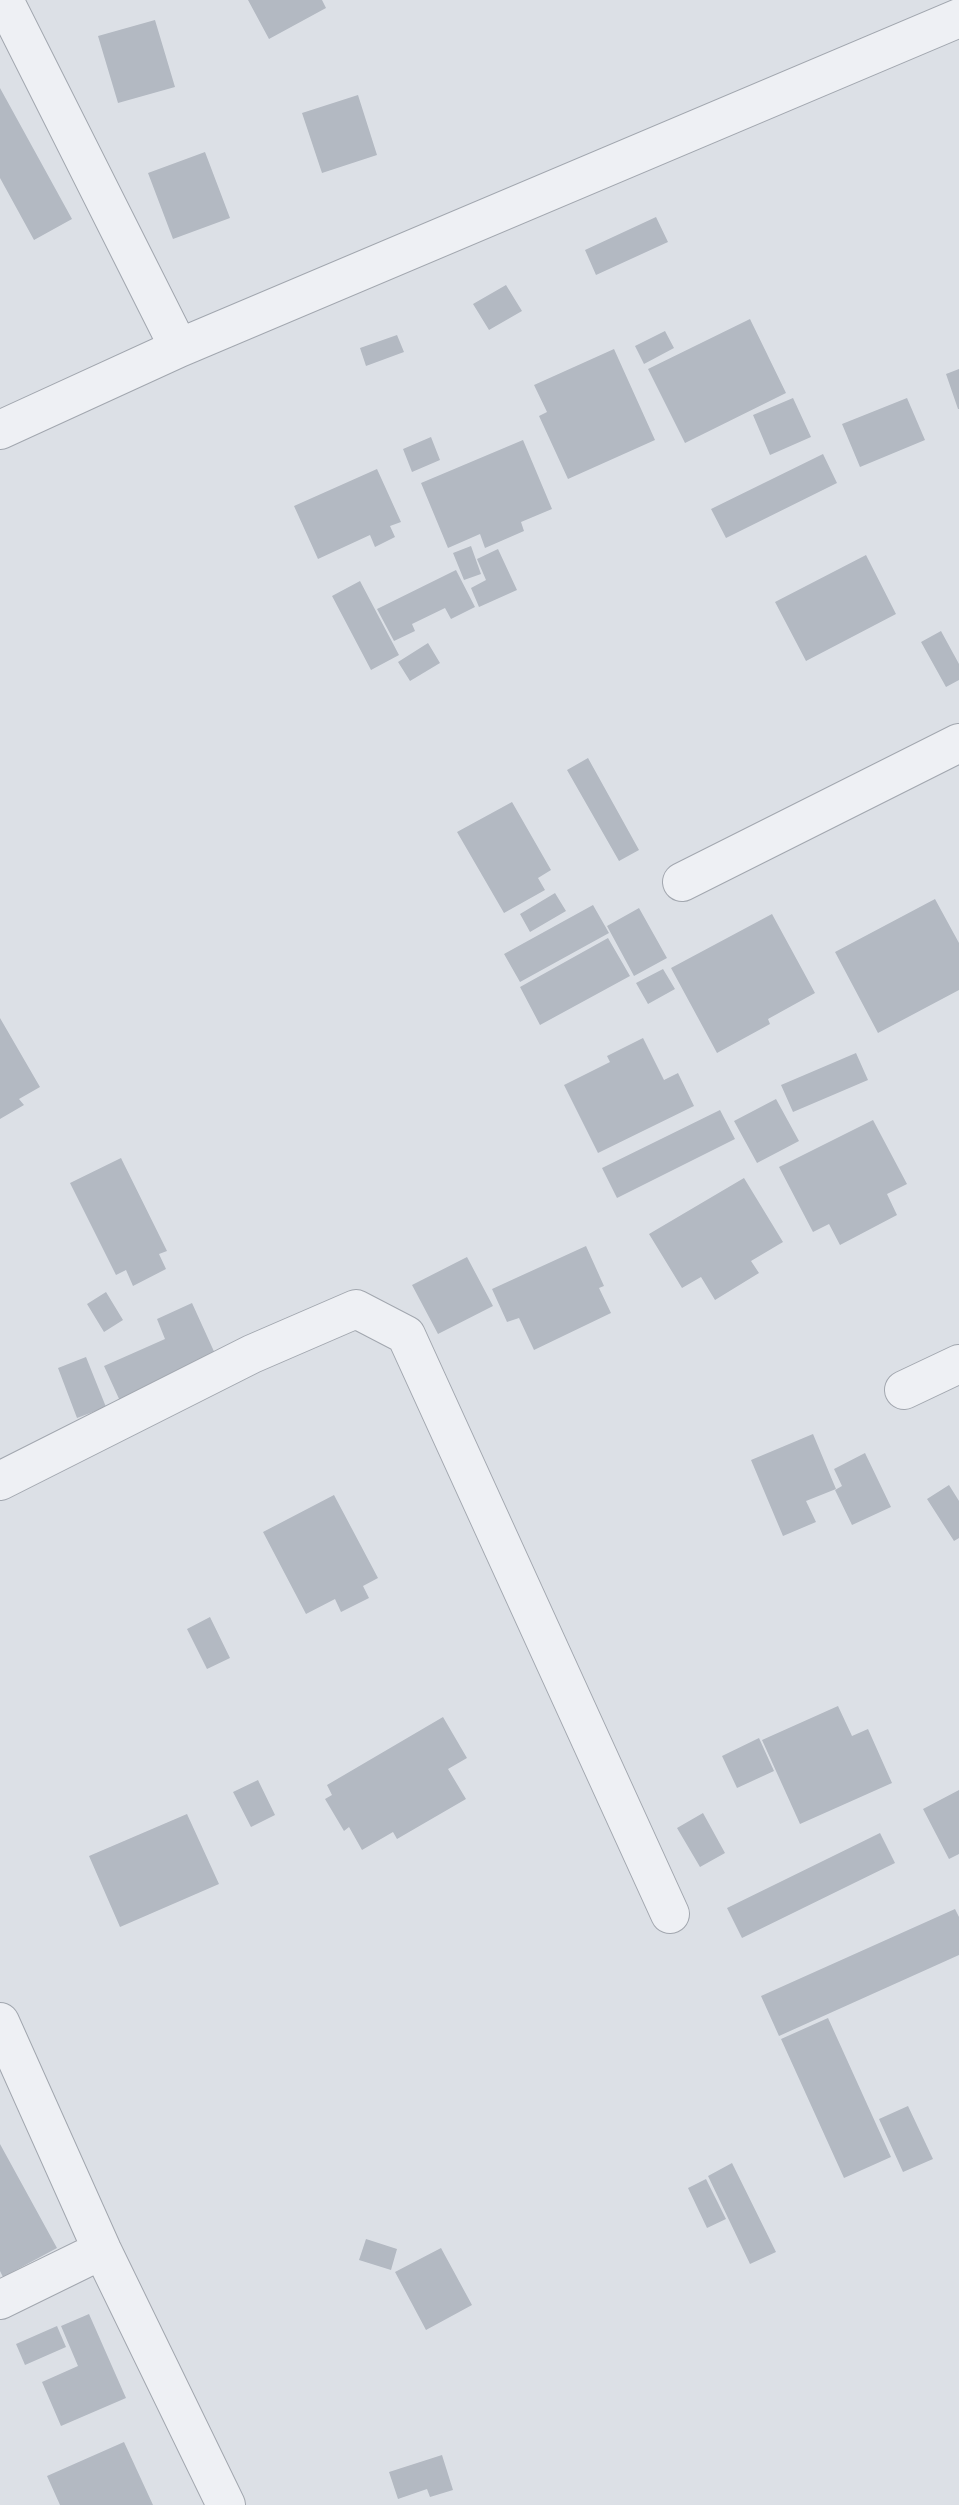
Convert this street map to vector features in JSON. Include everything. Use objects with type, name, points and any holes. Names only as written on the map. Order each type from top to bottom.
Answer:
[{"type":"street","points":[[4,0],[179,348]]},
{"type":"street","points":[[0,430],[179,348],[959,18]]},
{"type":"street","points":[[682,882],[959,744]]},
{"type":"street","points":[[0,1480],[252,1354],[356,1309],[406,1334],[670,1914]]},
{"type":"street","points":[[904,1390],[959,1364]]},
{"type":"street","points":[[0,2022],[102,2250],[226,2505]]},
{"type":"street","points":[[0,2300],[102,2250]]},
{"type":"building","points":[[248,0],[322,0],[326,8],[269,39]]},
{"type":"building","points":[[155,20],[175,87],[118,103],[98,36]]},
{"type":"building","points":[[0,88],[72,219],[34,240],[0,178]]},
{"type":"building","points":[[358,95],[377,155],[322,173],[302,113]]},
{"type":"building","points":[[205,152],[230,218],[173,239],[148,173]]},
{"type":"building","points":[[656,217],[668,242],[596,275],[585,250]]},
{"type":"building","points":[[506,285],[522,311],[489,330],[473,304]]},
{"type":"building","points":[[750,319],[786,393],[685,443],[648,369]]},
{"type":"building","points":[[665,331],[674,348],[644,364],[635,346]]},
{"type":"building","points":[[397,335],[404,352],[366,366],[360,348]]},
{"type":"building","points":[[614,349],[655,440],[568,479],[539,416],[547,412],[534,385]]},
{"type":"building","points":[[959,369],[959,409],[958,409],[946,374]]},
{"type":"building","points":[[793,398],[811,437],[770,455],[753,415]]},
{"type":"building","points":[[907,398],[925,440],[860,467],[842,424]]},
{"type":"building","points":[[431,437],[440,460],[412,472],[403,449]]},
{"type":"building","points":[[523,440],[552,509],[521,522],[524,531],[485,548],[480,534],[448,548],[421,483]]},
{"type":"building","points":[[823,454],[837,483],[726,538],[711,509]]},
{"type":"building","points":[[377,469],[401,522],[390,526],[395,537],[375,547],[370,535],[318,559],[294,506]]},
{"type":"building","points":[[471,546],[481,574],[464,580],[453,553]]},
{"type":"building","points":[[498,549],[517,590],[479,607],[471,588],[486,580],[477,559]]},
{"type":"building","points":[[866,555],[896,614],[806,661],[775,602]]},
{"type":"building","points":[[456,570],[475,607],[451,619],[445,608],[412,624],[415,631],[394,641],[377,609]]},
{"type":"building","points":[[360,581],[399,655],[371,670],[332,596]]},
{"type":"building","points":[[941,631],[959,664],[959,680],[946,687],[921,642]]},
{"type":"building","points":[[428,643],[440,663],[410,681],[398,662]]},
{"type":"building","points":[[588,758],[639,850],[619,861],[567,770]]},
{"type":"building","points":[[512,802],[551,870],[538,878],[545,890],[504,913],[457,832]]},
{"type":"building","points":[[555,893],[566,911],[530,932],[520,914]]},
{"type":"building","points":[[935,899],[959,943],[959,990],[878,1033],[835,952]]},
{"type":"building","points":[[593,905],[609,933],[520,982],[504,954]]},
{"type":"building","points":[[639,908],[667,958],[634,976],[607,926]]},
{"type":"building","points":[[772,914],[815,993],[717,1053],[671,968]]},
{"type":"building","points":[[608,938],[630,976],[540,1025],[520,987]]},
{"type":"building","points":[[663,969],[675,989],[648,1004],[636,983]]},
{"type":"building","points":[[0,1018],[40,1087],[19,1099],[24,1105],[0,1119]]},
{"type":"building","points":[[643,1038],[664,1080],[678,1073],[694,1106],[598,1153],[564,1085],[610,1062],[607,1056]]},
{"type":"building","points":[[856,1053],[868,1080],[793,1112],[781,1085]]},
{"type":"building","points":[[776,1099],[799,1141],[757,1163],[734,1121]]},
{"type":"building","points":[[720,1110],[735,1139],[617,1198],[602,1168]]},
{"type":"building","points":[[873,1120],[907,1184],[887,1194],[897,1215],[840,1245],[829,1224],[813,1232],[779,1167]]},
{"type":"building","points":[[121,1158],[167,1251],[159,1254],[166,1269],[133,1286],[126,1270],[116,1275],[70,1183]]},
{"type":"building","points":[[744,1178],[783,1242],[751,1261],[759,1273],[715,1300],[701,1277],[682,1288],[649,1234]]},
{"type":"building","points":[[586,1246],[611,1313],[534,1350],[519,1318],[507,1322],[492,1289]]},
{"type":"building","points":[[467,1257],[493,1306],[438,1334],[412,1285]]},
{"type":"building","points":[[106,1292],[123,1320],[104,1332],[87,1304]]},
{"type":"building","points":[[192,1303],[217,1358],[120,1401],[104,1366],[165,1339],[157,1319]]},
{"type":"building","points":[[86,1357],[106,1407],[77,1418],[58,1368]]},
{"type":"building","points":[[813,1434],[836,1489],[806,1501],[816,1522],[783,1536],[751,1460]]},
{"type":"building","points":[[865,1453],[891,1507],[852,1525],[835,1490],[842,1486],[834,1469]]},
{"type":"building","points":[[949,1485],[959,1501],[959,1538],[954,1541],[927,1499]]},
{"type":"building","points":[[334,1495],[378,1578],[363,1586],[369,1598],[341,1612],[335,1599],[306,1614],[263,1532]]},
{"type":"building","points":[[210,1617],[230,1658],[207,1669],[187,1629]]},
{"type":"building","points":[[838,1706],[852,1736],[868,1729],[892,1783],[800,1824],[762,1740]]},
{"type":"building","points":[[443,1717],[467,1758],[448,1769],[466,1799],[397,1839],[393,1832],[362,1850],[349,1827],[344,1831],[325,1799],[332,1795],[327,1785]]},
{"type":"building","points":[[759,1738],[774,1771],[737,1788],[722,1756]]},
{"type":"building","points":[[258,1780],[275,1815],[251,1827],[233,1792]]},
{"type":"building","points":[[959,1790],[959,1854],[949,1859],[923,1809]]},
{"type":"building","points":[[703,1813],[725,1853],[700,1867],[677,1828]]},
{"type":"building","points":[[187,1814],[219,1884],[120,1927],[89,1856]]},
{"type":"building","points":[[880,1833],[895,1863],[742,1938],[727,1908]]},
{"type":"building","points":[[955,1909],[959,1917],[959,1955],[779,2036],[761,1996]]},
{"type":"building","points":[[828,2018],[891,2157],[844,2178],[781,2039]]},
{"type":"building","points":[[908,2106],[933,2159],[903,2172],[879,2119]]},
{"type":"building","points":[[0,2144],[57,2248],[3,2277],[0,2271]]},
{"type":"building","points":[[732,2163],[776,2252],[750,2264],[708,2176]]},
{"type":"building","points":[[706,2179],[726,2219],[707,2228],[688,2188]]},
{"type":"building","points":[[366,2239],[397,2249],[391,2270],[359,2260]]},
{"type":"building","points":[[441,2248],[472,2305],[426,2330],[395,2272]]},
{"type":"building","points":[[89,2314],[126,2398],[61,2426],[42,2382],[78,2366],[61,2326]]},
{"type":"building","points":[[57,2326],[66,2347],[25,2365],[16,2344]]},
{"type":"building","points":[[124,2442],[153,2505],[60,2505],[47,2476]]},
{"type":"building","points":[[442,2455],[453,2490],[430,2497],[427,2489],[398,2499],[389,2472]]}]
